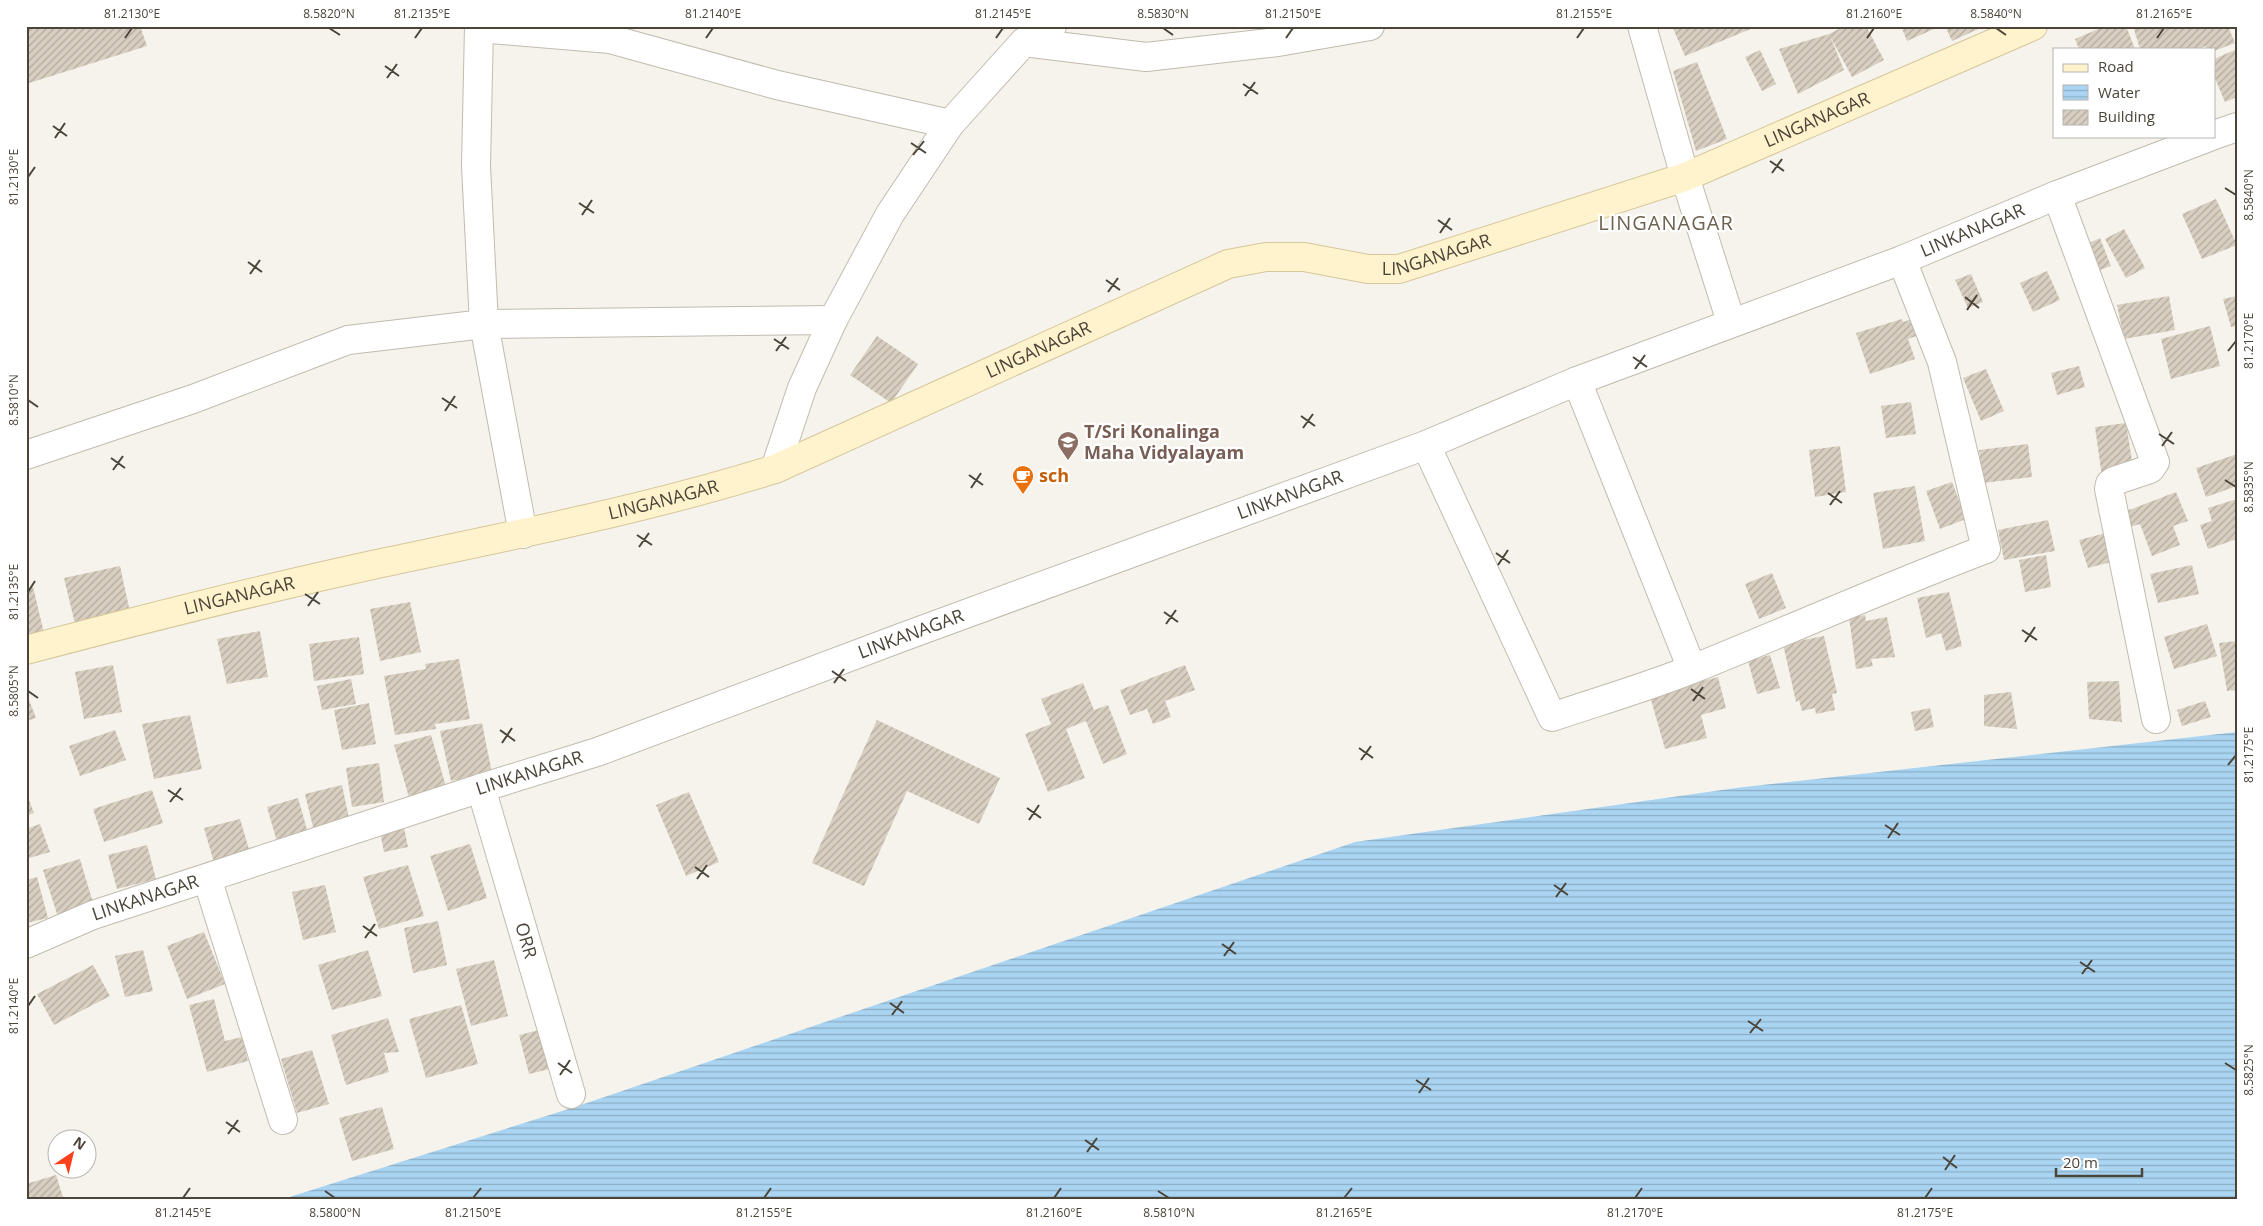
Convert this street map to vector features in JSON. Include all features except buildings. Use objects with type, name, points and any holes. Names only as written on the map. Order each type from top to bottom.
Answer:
[{"type":"street","points":[[775,469],[802,388],[833,320],[890,214],[950,124],[1024,42],[1052,26]]},
{"type":"street","points":[[1024,42],[1146,57],[1278,42],[1370,26]]},
{"type":"street","points":[[1642,26],[1685,177],[1731,322]]},
{"type":"street","name":"LINGANAGAR","points":[[26,650],[388,562],[523,534],[719,487],[775,469],[1228,264],[1266,257],[1304,257],[1368,269],[1399,269],[1685,177],[2033,26]]},
{"type":"street","points":[[523,534],[484,324],[476,166],[479,27],[610,40],[777,85],[950,124]]},
{"type":"street","name":"LINKANAGAR","points":[[2216,135],[2237,127]]},
{"type":"street","name":"LINKANAGAR","points":[[26,944],[94,915],[480,788],[598,752],[910,634],[1426,445],[1577,381],[1731,322],[1902,260],[2057,196],[2208,138]]},
{"type":"street","points":[[2057,196],[2155,462],[2150,469],[2114,481],[2110,484],[2109,489],[2156,719]]},
{"type":"street","points":[[1426,445],[1552,717],[1692,669],[1835,611],[1894,584],[1986,549],[1942,362],[1902,260]]},
{"type":"street","points":[[26,455],[192,399],[348,340],[484,324],[833,320]]},
{"type":"street","points":[[1577,381],[1692,669]]},
{"type":"street","name":"ORR","points":[[480,788],[571,1094]]},
{"type":"street","points":[[207,878],[283,1120]]},
{"type":"water","points":[[2237,732],[2237,1200],[280,1200],[578,1106],[1355,842],[1736,788]]},
{"type":"place","name":"T/Sri Konalinga Maha Vidyalayam","points":[[1068,461]]},
{"type":"place","name":"sch","points":[[1023,495]]},
{"type":"district","name":"LINGANAGAR","points":[[1666,223]]}]
